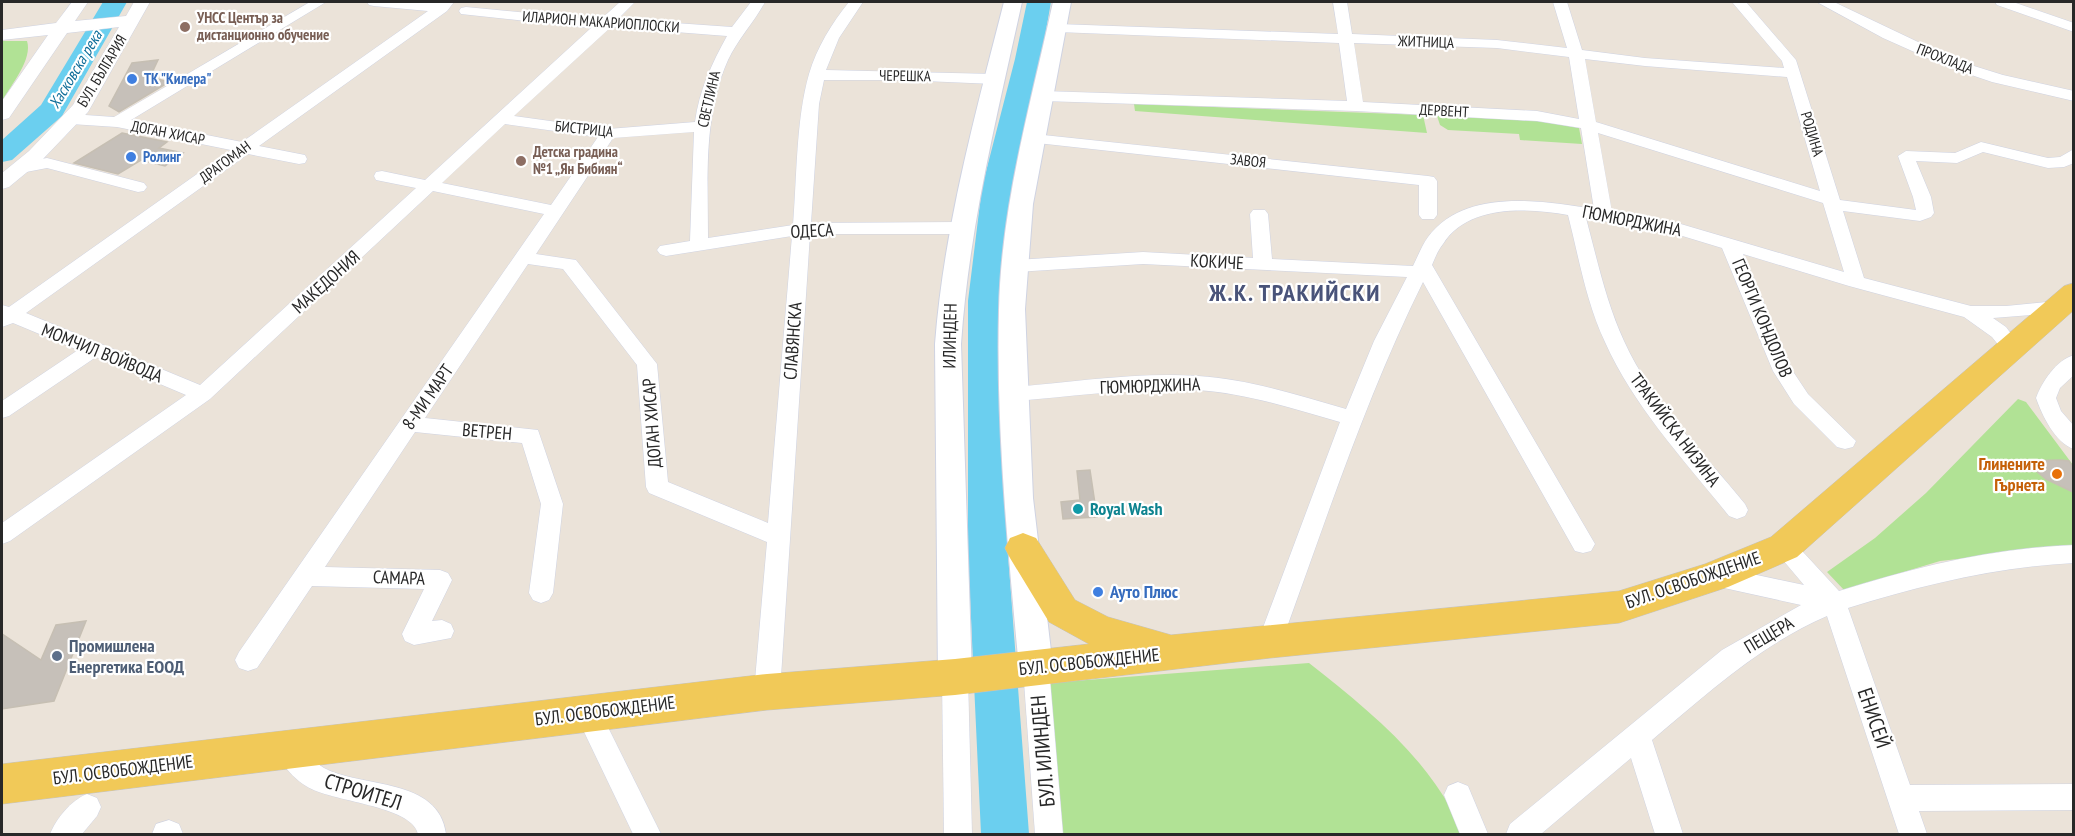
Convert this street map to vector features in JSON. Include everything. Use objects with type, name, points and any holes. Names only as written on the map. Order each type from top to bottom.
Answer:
[{"type":"main road","name":"ИЛИНДЕН","points":[[961,676],[948,344],[950,293],[960,228],[1012,2]]},
{"type":"main road","points":[[1026,669],[1012,309],[1022,204],[1062,2]]},
{"type":"main road","name":"БУЛ. ОСВОБОЖДЕНИЕ","points":[[2,784],[767,692],[961,676],[1270,641],[1619,607],[1715,576],[1784,547],[2065,300]]},
{"type":"main road","points":[[1023,548],[1062,611],[1098,631],[1179,653]]},
{"type":"street","points":[[2,114],[80,2]]},
{"type":"street","name":"БУЛ. БЪЛГАРИЯ","points":[[2,183],[21,168],[81,108],[142,2]]},
{"type":"street","points":[[117,122],[319,2]]},
{"type":"street","points":[[374,2],[445,5]]},
{"type":"street","points":[[528,18],[539,2]]},
{"type":"street","name":"МАКЕДОНИЯ","points":[[2,536],[203,394],[628,2]]},
{"type":"street","name":"СВЕТЛИНА","points":[[699,246],[702,126],[708,91],[718,63],[735,32],[758,2]]},
{"type":"street","name":"СЛАВЯНСКА","points":[[767,692],[811,104],[816,75],[830,39],[856,2]]},
{"type":"street","points":[[1340,2],[1356,106]]},
{"type":"street","points":[[1560,2],[1576,53],[1604,214]]},
{"type":"street","name":"РОДИНА","points":[[1739,2],[1789,60],[1856,282]]},
{"type":"street","name":"ПРОХЛАДА","points":[[1824,2],[1917,49],[1955,65],[1996,78],[2073,96]]},
{"type":"street","points":[[1852,2],[1880,30]]},
{"type":"street","points":[[2002,2],[2073,28]]},
{"type":"street","name":"ДРАГОМАН","points":[[5,316],[445,5]]},
{"type":"street","name":"ИЛАРИОН МАКАРИОПЛОСКИ","points":[[466,11],[604,25],[608,22],[735,32]]},
{"type":"street","points":[[2,36],[132,20]]},
{"type":"street","name":"ЖИТНИЦА","points":[[1058,28],[1497,44],[1645,62],[1793,73]]},
{"type":"street","name":"ЧЕРЕШКА","points":[[816,75],[901,75],[994,79]]},
{"type":"street","name":"ДЕРВЕНТ","points":[[1043,96],[1356,106],[1537,116],[1589,125],[1833,202],[1920,216],[1925,213],[1922,197],[1905,156],[1957,158],[1981,147],[2048,163],[2064,162],[2073,154]]},
{"type":"street","name":"ДОГАН ХИСАР","points":[[72,119],[117,122],[299,159]]},
{"type":"street","name":"БИСТРИЦА","points":[[502,119],[608,134],[702,126]]},
{"type":"street","name":"8-МИ МАРТ","points":[[248,660],[608,134]]},
{"type":"street","name":"ЗАВОЯ","points":[[1034,139],[1428,181],[1428,215]]},
{"type":"street","points":[[21,168],[47,163],[138,187]]},
{"type":"street","points":[[382,176],[555,211]]},
{"type":"street","name":"ГЮМЮРДЖИНА","points":[[1270,641],[1352,418],[1384,341],[1436,240],[1456,222],[1477,212],[1507,206],[1575,210],[1668,226],[1856,282],[1971,312],[1999,332],[2011,347]]},
{"type":"street","name":"ТРАКИЙСКА НИЗИНА","points":[[1575,210],[1606,323],[1622,358],[1648,399],[1737,510]]},
{"type":"street","points":[[1259,214],[1263,264]]},
{"type":"street","name":"ОДЕСА","points":[[666,250],[802,230],[960,228]]},
{"type":"street","name":"ГЕОРГИ КОНДОЛОВ","points":[[1730,245],[1783,371],[1801,399],[1845,441]]},
{"type":"street","name":"ДОГАН ХИСАР","points":[[525,258],[569,264],[647,364],[657,487],[778,537]]},
{"type":"street","name":"КОКИЧЕ","points":[[1015,266],[1143,258],[1421,269]]},
{"type":"street","points":[[1421,269],[1583,544]]},
{"type":"street","points":[[1971,312],[2006,312],[2065,300]]},
{"type":"street","name":"МОМЧИЛ ВОЙВОДА","points":[[5,316],[203,394]]},
{"type":"street","points":[[2,411],[93,349]]},
{"type":"street","points":[[2073,362],[2048,390],[2046,398],[2052,414],[2073,441]]},
{"type":"street","name":"ГЮМЮРДЖИНА","points":[[1015,394],[1161,382],[1200,383],[1265,394],[1352,418]]},
{"type":"street","name":"ВЕТРЕН","points":[[409,424],[530,436],[552,504],[541,593]]},
{"type":"street","points":[[1784,547],[1834,602]]},
{"type":"street","name":"ПЕЩЕРА","points":[[1521,834],[1731,658],[1801,616],[1834,602],[1905,580],[1965,566],[2073,554]]},
{"type":"street","name":"САМАРА","points":[[305,576],[440,580],[414,634],[441,631]]},
{"type":"street","points":[[1715,576],[1834,602]]},
{"type":"street","name":"ЕНИСЕЙ","points":[[1834,602],[1913,834]]},
{"type":"street","name":"БУЛ. ИЛИНДЕН","points":[[1026,669],[1049,834]]},
{"type":"street","points":[[958,834],[961,676]]},
{"type":"street","points":[[588,713],[647,834]]},
{"type":"street","points":[[1638,737],[1669,834]]},
{"type":"street","name":"СТРОИТЕЛ","points":[[289,751],[303,768],[318,779],[395,800],[421,811],[429,820],[432,834]]},
{"type":"street","points":[[1458,795],[1474,834]]},
{"type":"street","points":[[1901,798],[2073,797]]},
{"type":"street","points":[[64,834],[87,807]]},
{"type":"green space","points":[[2,41],[27,41],[28,48],[24,64],[2,101]]},
{"type":"green space","points":[[1134,104],[1423,115],[1427,133],[1135,111]]},
{"type":"green space","points":[[1437,116],[1540,121],[1579,128],[1582,144],[1520,140],[1519,134],[1448,130],[1440,125]]},
{"type":"green space","points":[[2018,399],[2026,402],[2073,465],[2073,546],[1940,561],[1844,590],[1827,572],[1875,538],[1926,493]]},
{"type":"green space","points":[[1309,663],[1369,712],[1406,748],[1438,787],[1463,834],[1061,834],[1048,683]]},
{"type":"building","points":[[158,60],[150,77],[169,82],[119,112],[109,106],[132,63]]},
{"type":"building","name":"Ролинг","points":[[122,133],[167,142],[159,148],[183,153],[165,166],[141,160],[118,174],[74,163]]},
{"type":"building","name":"Глинените Гърнета","points":[[2024,461],[2069,461],[2073,468],[2073,492],[2046,479]]},
{"type":"building","points":[[1090,470],[1097,517],[1063,519],[1061,502],[1080,500],[1077,471]]},
{"type":"building","name":"Промишлена Енергетика ЕООД","points":[[86,621],[54,701],[2,709],[2,634],[41,660],[56,625]]},
{"type":"waterway","name":"Хасковска река","points":[[2,154],[52,110],[115,2]]},
{"type":"waterway","points":[[1005,834],[988,554],[984,301],[997,187],[1028,59],[1039,2]]},
{"type":"place","name":"УНСС Център за дистанционно обучение","points":[[185,27]]},
{"type":"place","name":"ТК \"Килера\"","points":[[132,79]]},
{"type":"place","name":"Ролинг","points":[[131,157]]},
{"type":"place","name":"Детска градина №1 „Ян Бибиян“","points":[[521,161]]},
{"type":"place","name":"Глинените Гърнета","points":[[2057,474]]},
{"type":"place","name":"Royal Wash","points":[[1078,509]]},
{"type":"place","name":"Ауто Плюс","points":[[1098,592]]},
{"type":"place","name":"Промишлена Енергетика ЕООД","points":[[57,656]]},
{"type":"district","name":"Ж.К. ТРАКИЙСКИ","points":[[1295,293]]}]
